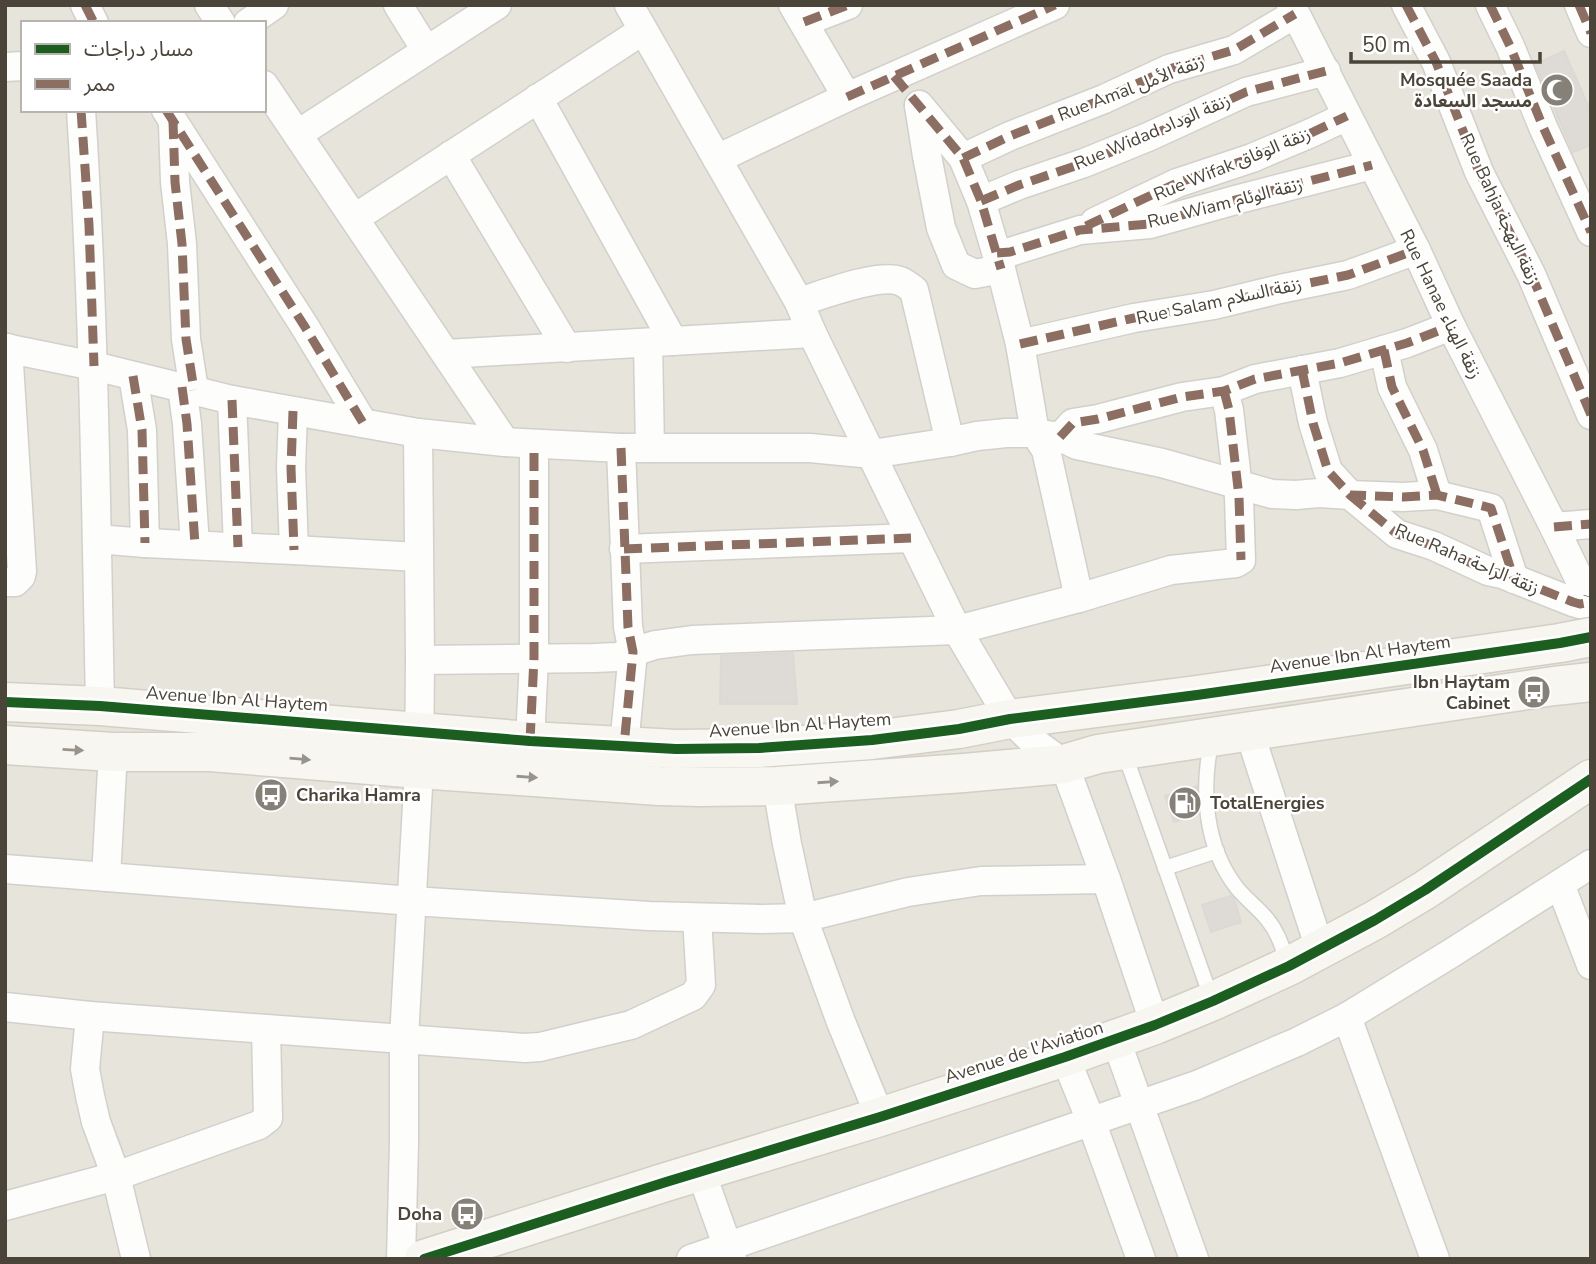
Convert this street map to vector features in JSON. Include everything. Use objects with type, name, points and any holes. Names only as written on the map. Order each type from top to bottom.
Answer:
[{"type":"street","points":[[85,5],[93,21]]},
{"type":"street","points":[[209,5],[220,21]]},
{"type":"street","points":[[250,21],[274,5]]},
{"type":"street","points":[[398,5],[426,50]]},
{"type":"street","points":[[298,134],[497,5]]},
{"type":"street","points":[[629,5],[799,302],[957,630],[1010,719],[1034,742],[1064,764],[1107,880],[1155,1025]]},
{"type":"street","points":[[847,97],[799,14],[848,5]]},
{"type":"street","points":[[717,159],[847,97],[1055,5]]},
{"type":"street","name":"Rue Bahja زنقة البهجة","points":[[1406,5],[1436,62],[1479,172],[1531,274],[1591,415]]},
{"type":"street","points":[[1490,5],[1591,232]]},
{"type":"street","points":[[1579,5],[1591,33]]},
{"type":"street","name":"Rue Hanae زنقة الهناء","points":[[1293,10],[1416,250],[1451,326],[1589,599]]},
{"type":"street","name":"Rue Amal زنقة الأمل","points":[[963,158],[1169,69],[1234,50],[1293,10]]},
{"type":"street","points":[[355,218],[642,31]]},
{"type":"street","name":"Rue Widad زنقة الوداد","points":[[981,201],[1148,137],[1246,92],[1326,71]]},
{"type":"street","points":[[894,76],[963,158],[981,201],[1047,435],[1046,450],[1079,598]]},
{"type":"street","points":[[266,88],[505,442]]},
{"type":"street","points":[[538,98],[661,342],[650,448]]},
{"type":"street","name":"Rue Wiam زنقة الوئام","points":[[919,106],[940,228],[956,265],[975,274],[1010,252],[1080,230],[1150,224],[1372,165]]},
{"type":"street","points":[[81,112],[89,225],[94,366],[100,706]]},
{"type":"street","points":[[170,116],[182,244],[187,339],[187,424],[195,545]]},
{"type":"street","points":[[170,116],[363,423]]},
{"type":"street","name":"Rue Wifak زنقة الوفاق","points":[[1080,230],[1177,183],[1252,158],[1347,116]]},
{"type":"street","points":[[451,155],[567,348]]},
{"type":"street","name":"Rue Salam زنقة السلام","points":[[1020,344],[1134,318],[1214,306],[1348,275],[1416,250]]},
{"type":"street","points":[[799,302],[863,282],[901,281],[914,290],[950,442]]},
{"type":"street","points":[[1047,435],[1073,423],[1182,397],[1224,391],[1255,379],[1340,363],[1407,343],[1451,326]]},
{"type":"street","points":[[446,354],[812,333]]},
{"type":"street","points":[[5,582],[15,582],[22,571],[7,348],[232,400],[418,433],[534,445],[810,448],[872,454],[977,436],[1006,433],[1047,435],[1077,445],[1136,456],[1272,494],[1403,497],[1437,495],[1491,508],[1514,579]]},
{"type":"street","points":[[1384,350],[1392,387],[1423,450],[1437,495]]},
{"type":"street","name":"Rue Raha زنقة الراحة","points":[[1302,370],[1313,423],[1328,471],[1350,495],[1397,534],[1580,604],[1589,599]]},
{"type":"street","points":[[133,376],[142,430],[145,543]]},
{"type":"street","points":[[420,660],[617,657],[666,642],[957,630],[1079,598],[1171,570],[1236,564],[1241,560],[1239,497],[1229,410],[1224,391]]},
{"type":"street","points":[[232,400],[238,548]]},
{"type":"street","points":[[293,411],[291,468],[294,550]]},
{"type":"street","points":[[401,1259],[404,1038],[419,769],[418,433]]},
{"type":"street","points":[[530,741],[534,658],[534,445]]},
{"type":"street","points":[[621,447],[628,627],[633,652],[624,746]]},
{"type":"street","points":[[1554,527],[1591,524]]},
{"type":"street","points":[[624,549],[911,538]]},
{"type":"street","points":[[97,539],[418,557]]},
{"type":"street","name":"Avenue Ibn Al Haytem","points":[[5,702],[100,706],[530,741],[714,749],[804,746],[918,734],[1591,637]]},
{"type":"street","points":[[5,746],[113,752],[210,752],[659,786],[777,786],[1064,764],[1098,754],[1591,682]]},
{"type":"street","points":[[1231,734],[1304,957]]},
{"type":"street","points":[[106,877],[113,752]]},
{"type":"street","name":"Avenue de l'Aviation","points":[[424,1259],[880,1117],[1155,1025],[1213,1001],[1304,957],[1425,890],[1591,779]]},
{"type":"street","points":[[777,786],[803,918],[880,1117]]},
{"type":"street","points":[[691,1259],[730,1253],[1240,1068],[1347,1017],[1591,864]]},
{"type":"street","points":[[5,869],[412,901],[697,918],[803,918],[908,892],[981,881],[1107,880]]},
{"type":"street","points":[[1560,884],[1591,965]]},
{"type":"street","points":[[5,1007],[90,1016],[540,1047],[631,1025],[693,996],[701,985],[697,918]]},
{"type":"street","points":[[90,1016],[85,1069],[96,1122],[116,1176],[136,1259]]},
{"type":"street","points":[[1347,1017],[1435,1259]]},
{"type":"street","points":[[5,1206],[116,1176],[260,1125],[268,1118],[266,1029]]},
{"type":"street","points":[[1116,1040],[1194,1259]]},
{"type":"street","points":[[1065,1057],[1141,1259]]},
{"type":"street","points":[[701,1171],[730,1253]]},
{"type":"lane","points":[[1231,734],[1208,760],[1206,783],[1210,829],[1217,851],[1238,889],[1268,920],[1279,937],[1304,957]]},
{"type":"lane","points":[[1124,751],[1213,1001]]},
{"type":"lane","points":[[1165,868],[1217,851]]},
{"type":"shaded area","points":[[5,5],[1591,5],[1591,1259],[5,1259]]},
{"type":"building","name":"Mosquée Saada مسجد السعادة","points":[[1564,51],[1591,112],[1591,145],[1573,152],[1535,64]]},
{"type":"building","points":[[793,653],[797,704],[720,704],[721,656]]},
{"type":"building","name":"TotalEnergies","points":[[1197,786],[1198,814],[1174,822],[1165,796]]},
{"type":"building","points":[[1231,896],[1241,922],[1211,932],[1202,905]]},
{"type":"marked path","points":[[85,5],[93,21]]},
{"type":"marked path","points":[[804,22],[848,5]]},
{"type":"marked path","points":[[847,97],[1055,5]]},
{"type":"marked path","points":[[1406,5],[1436,62],[1479,172],[1531,274],[1591,415]]},
{"type":"marked path","points":[[1490,5],[1591,232]]},
{"type":"marked path","points":[[1579,5],[1591,33]]},
{"type":"marked path","points":[[963,158],[1169,69],[1234,50],[1295,14]]},
{"type":"marked path","points":[[981,201],[1148,137],[1246,92],[1326,71]]},
{"type":"marked path","points":[[894,76],[963,158],[981,201],[1001,269]]},
{"type":"marked path","points":[[81,112],[89,225],[94,366]]},
{"type":"marked path","points":[[167,112],[363,423]]},
{"type":"marked path","points":[[1086,226],[1177,183],[1252,158],[1347,116]]},
{"type":"marked path","points":[[173,121],[186,339],[194,390]]},
{"type":"marked path","points":[[997,253],[1010,252],[1080,230],[1150,224],[1372,165]]},
{"type":"marked path","points":[[1020,344],[1348,275],[1416,250]]},
{"type":"marked path","points":[[1060,437],[1073,423],[1182,397],[1224,391],[1255,379],[1340,363],[1407,343],[1451,326]]},
{"type":"marked path","points":[[1384,350],[1392,387],[1423,450],[1437,495]]},
{"type":"marked path","points":[[1302,370],[1313,423],[1328,471],[1350,495],[1437,495],[1491,508],[1514,579]]},
{"type":"marked path","points":[[133,376],[142,430],[145,543]]},
{"type":"marked path","points":[[182,387],[195,545]]},
{"type":"marked path","points":[[1224,391],[1229,410],[1239,497],[1241,560]]},
{"type":"marked path","points":[[232,400],[238,547]]},
{"type":"marked path","points":[[293,411],[291,468],[294,550]]},
{"type":"marked path","points":[[530,741],[534,658],[534,445]]},
{"type":"marked path","points":[[621,448],[628,627],[633,652],[624,746]]},
{"type":"marked path","points":[[1350,495],[1397,534],[1434,546],[1488,571],[1573,602],[1586,603],[1588,596]]},
{"type":"marked path","points":[[1554,527],[1591,524]]},
{"type":"marked path","points":[[624,549],[911,538]]},
{"type":"cycle path","points":[[5,702],[100,706],[530,741],[676,749],[759,748],[872,740],[959,729],[1010,719],[1197,695],[1591,637]]},
{"type":"cycle path","points":[[424,1259],[880,1117],[1155,1025],[1289,966],[1375,920],[1425,890],[1591,779]]},
{"type":"place","name":"Mosquée Saada مسجد السعادة","points":[[1557,90]]},
{"type":"place","name":"Ibn Haytam Cabinet","points":[[1534,692]]},
{"type":"place","name":"Charika Hamra","points":[[271,795]]},
{"type":"place","name":"TotalEnergies","points":[[1185,803]]},
{"type":"place","name":"Doha","points":[[467,1214]]}]
